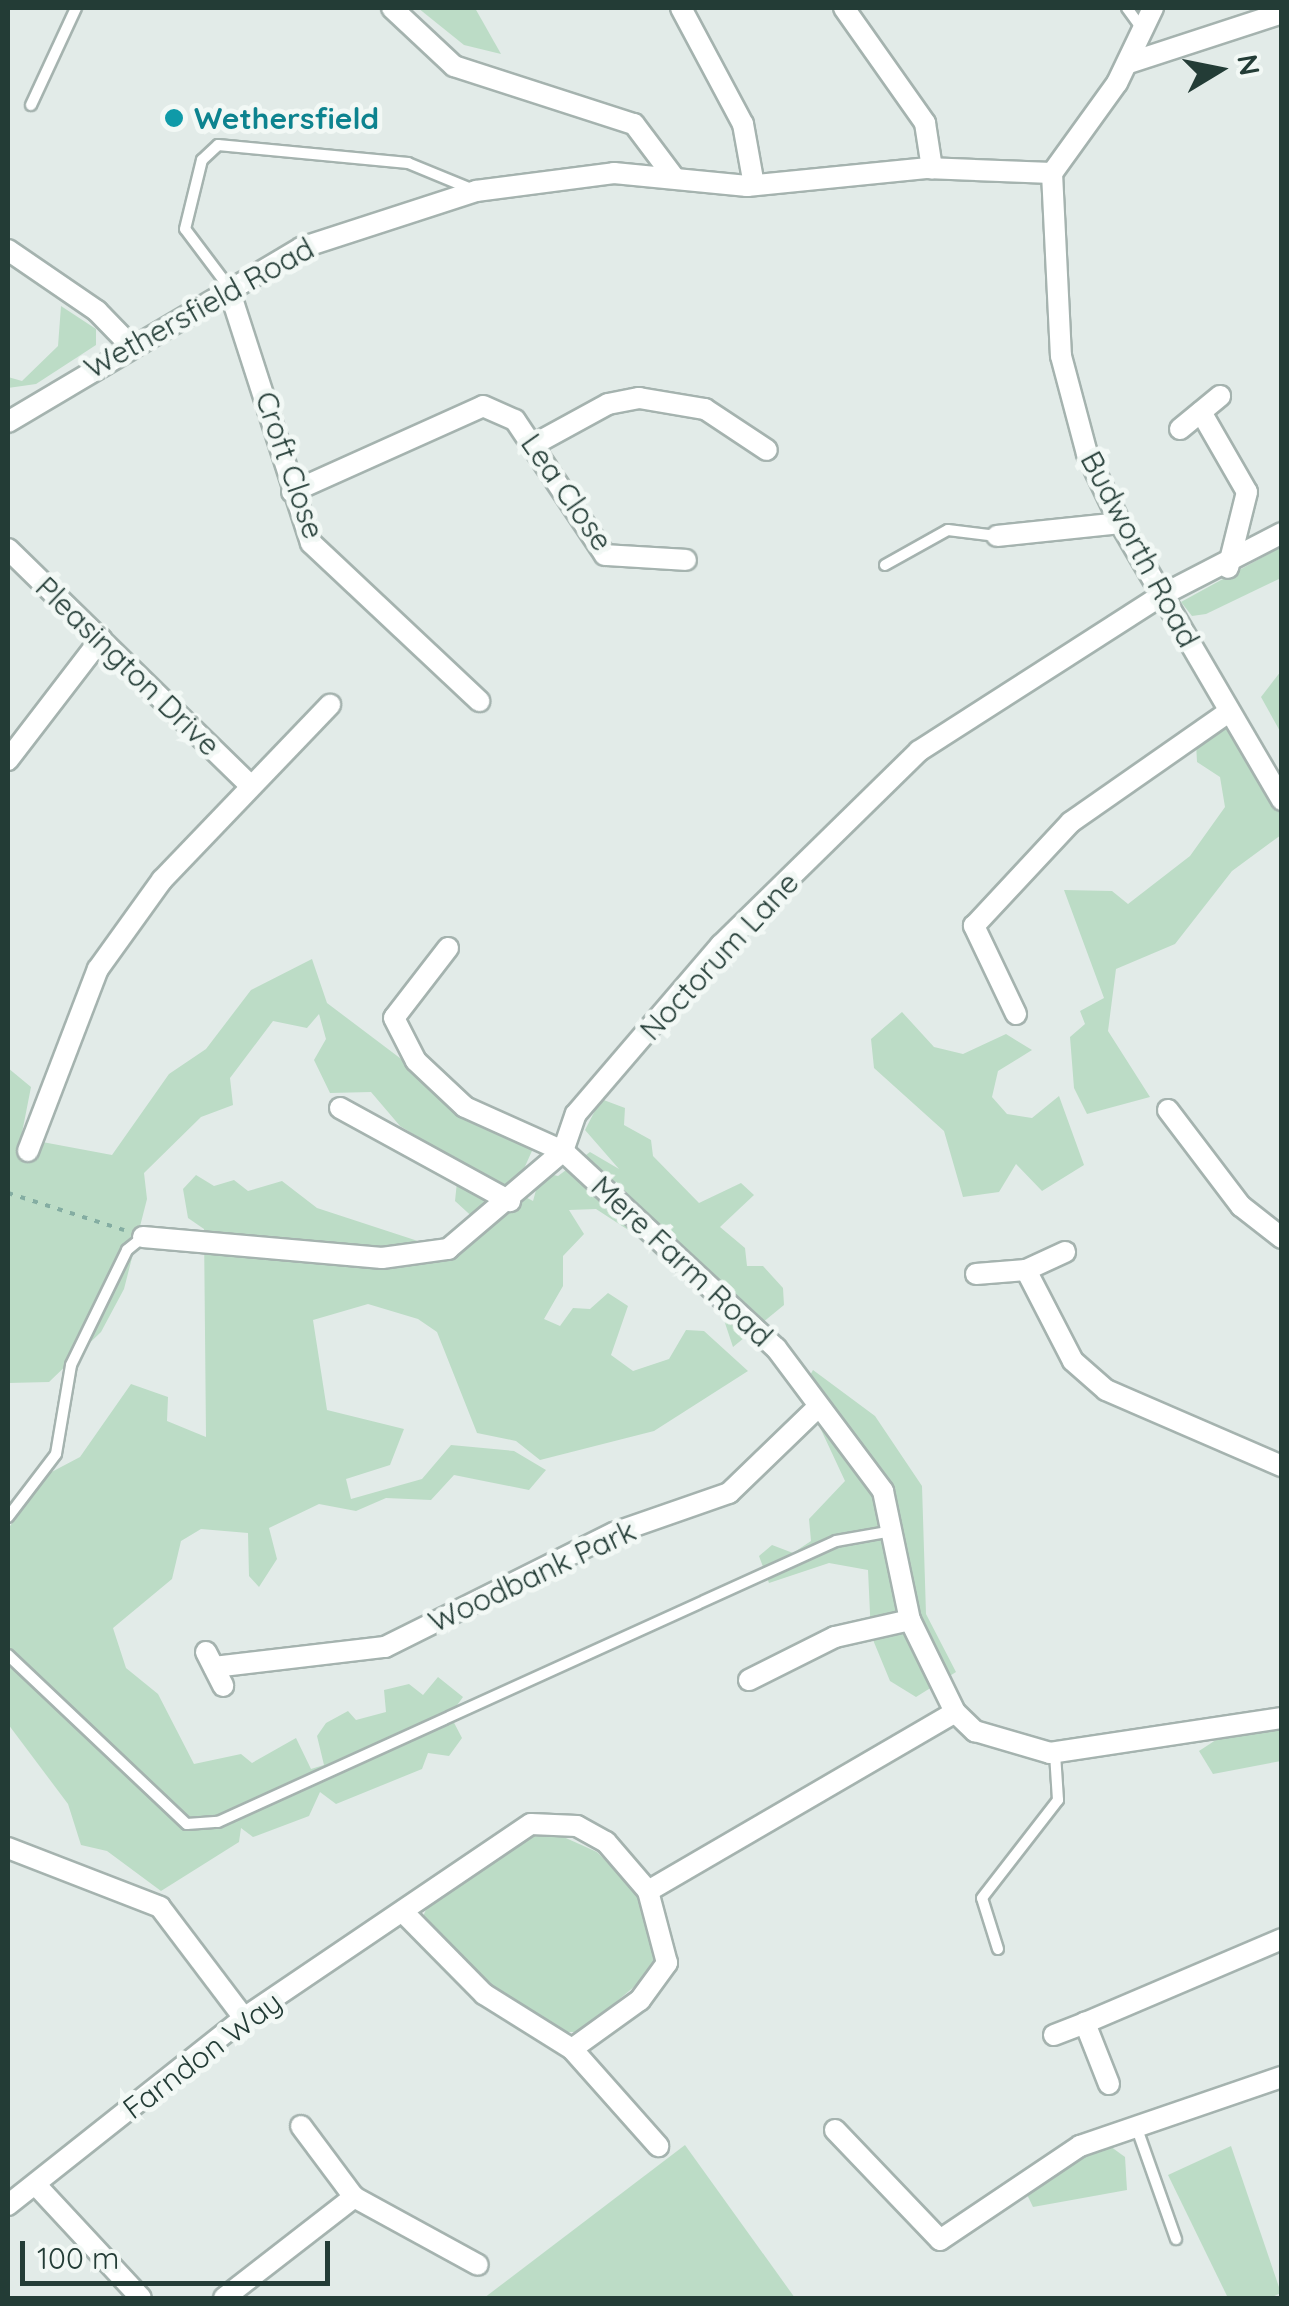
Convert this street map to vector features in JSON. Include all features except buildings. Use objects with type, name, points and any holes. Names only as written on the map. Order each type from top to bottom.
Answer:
[{"type":"street","points":[[392,8],[454,66],[634,124],[673,176]]},
{"type":"street","points":[[681,8],[743,124],[754,185]]},
{"type":"street","points":[[1052,173],[1128,63],[1153,8]]},
{"type":"street","points":[[854,11],[925,123],[932,168]]},
{"type":"street","points":[[1128,63],[1282,13]]},
{"type":"street","name":"Wethersfield Road","points":[[8,422],[128,344],[228,286],[338,234],[476,191],[561,175],[673,176],[754,185],[932,168],[1052,173]]},
{"type":"street","name":"Budworth Road","points":[[1052,173],[1061,356],[1087,454],[1120,522],[1227,713],[1282,800]]},
{"type":"street","points":[[8,250],[97,311],[128,344]]},
{"type":"street","name":"Croft Close","points":[[228,286],[311,543],[478,701]]},
{"type":"street","points":[[1180,428],[1220,396]]},
{"type":"street","points":[[534,445],[608,404],[639,398],[705,409],[767,450]]},
{"type":"street","name":"Lea Close","points":[[292,492],[466,408],[501,410],[534,445],[605,554],[686,560]]},
{"type":"street","points":[[1201,412],[1247,492],[1228,568]]},
{"type":"street","points":[[996,536],[1120,522]]},
{"type":"street","name":"Noctorum Lane","points":[[143,1237],[416,1256],[448,1249],[510,1201],[564,1151],[576,1114],[721,945],[919,751],[1162,595],[1228,568],[1282,533]]},
{"type":"street","name":"Pleasington Drive","points":[[8,550],[248,783]]},
{"type":"street","points":[[8,760],[101,640]]},
{"type":"street","points":[[28,1151],[98,969],[248,783],[330,706]]},
{"type":"street","points":[[1016,1014],[976,942],[974,926],[1071,822],[1227,713]]},
{"type":"street","name":"Mere Farm Road","points":[[448,948],[394,1018],[416,1061],[465,1107],[564,1151],[776,1348],[817,1408],[883,1490],[897,1530],[910,1620],[955,1712]]},
{"type":"street","points":[[340,1108],[510,1201]]},
{"type":"street","points":[[1168,1110],[1241,1206],[1282,1238]]},
{"type":"street","points":[[976,1274],[1026,1270],[1065,1252]]},
{"type":"street","points":[[1026,1270],[1073,1361],[1106,1390],[1282,1466]]},
{"type":"street","name":"Woodbank Park","points":[[214,1669],[385,1647],[614,1533],[729,1493],[817,1408]]},
{"type":"street","points":[[749,1680],[835,1636],[910,1620]]},
{"type":"street","points":[[572,2049],[640,2000],[667,1964],[648,1891],[955,1712],[1006,1744],[1055,1752],[1282,1718]]},
{"type":"street","name":"Farndon Way","points":[[8,2205],[244,2018],[531,1824],[577,1826],[648,1891]]},
{"type":"street","points":[[8,1848],[119,1886],[160,1908],[244,2018]]},
{"type":"street","points":[[404,1913],[484,1994],[572,2049],[658,2146]]},
{"type":"street","points":[[1054,2035],[1282,1939]]},
{"type":"street","points":[[1085,2023],[1109,2084]]},
{"type":"street","points":[[835,2130],[940,2240],[1080,2146],[1282,2076]]},
{"type":"street","points":[[301,2126],[354,2197],[478,2266]]},
{"type":"street","points":[[36,2185],[141,2298]]},
{"type":"street","points":[[224,2298],[354,2197]]},
{"type":"lane","points":[[31,105],[76,8]]},
{"type":"lane","points":[[1128,8],[1143,31]]},
{"type":"lane","points":[[228,286],[185,228],[202,160],[218,144],[408,163],[476,191]]},
{"type":"lane","points":[[885,565],[948,530],[996,536]]},
{"type":"lane","points":[[8,1517],[56,1454],[71,1366],[126,1250],[143,1237]]},
{"type":"lane","points":[[8,1655],[188,1824],[218,1822],[836,1541],[897,1530]]},
{"type":"lane","points":[[998,1949],[982,1898],[1058,1800],[1055,1752]]},
{"type":"lane","points":[[1136,2125],[1176,2239]]},
{"type":"path","points":[[8,1193],[143,1237]]},
{"type":"green space","points":[[418,8],[475,8],[501,54],[464,45]]},
{"type":"green space","points":[[61,306],[96,329],[96,345],[36,384],[8,388],[8,377],[22,381],[58,346]]},
{"type":"green space","points":[[1281,547],[1281,578],[1206,614],[1192,616],[1181,602]]},
{"type":"green space","points":[[1281,671],[1281,733],[1261,697]]},
{"type":"green space","points":[[1220,713],[1281,806],[1281,835],[1232,871],[1175,944],[1116,969],[1108,1031],[1150,1097],[1087,1114],[1074,1088],[1070,1037],[1085,1024],[1080,1011],[1104,998],[1064,890],[1112,891],[1128,904],[1190,856],[1225,807],[1220,777],[1197,762],[1196,743]]},
{"type":"green space","points":[[312,959],[327,1003],[437,1086],[540,1133],[514,1191],[533,1201],[541,1172],[558,1176],[590,1152],[619,1169],[585,1130],[601,1099],[625,1108],[624,1125],[651,1140],[653,1156],[699,1203],[741,1183],[754,1195],[720,1227],[745,1248],[747,1266],[763,1266],[783,1288],[784,1305],[733,1347],[721,1311],[656,1248],[596,1209],[569,1210],[584,1234],[563,1256],[563,1286],[544,1319],[560,1326],[573,1308],[590,1309],[608,1293],[628,1306],[611,1355],[633,1371],[669,1359],[686,1330],[704,1331],[748,1371],[654,1431],[540,1460],[516,1441],[477,1433],[437,1332],[418,1319],[368,1304],[313,1320],[327,1410],[404,1429],[390,1465],[346,1479],[351,1499],[422,1479],[451,1445],[514,1451],[546,1470],[529,1490],[454,1475],[431,1500],[386,1498],[356,1511],[319,1504],[269,1528],[277,1559],[259,1587],[249,1576],[248,1533],[201,1529],[181,1541],[172,1579],[113,1628],[126,1668],[158,1694],[194,1764],[241,1754],[252,1763],[296,1738],[311,1769],[324,1765],[317,1736],[326,1723],[348,1711],[356,1720],[386,1712],[384,1690],[409,1684],[423,1695],[438,1677],[463,1697],[450,1715],[462,1738],[449,1756],[428,1753],[422,1769],[336,1804],[320,1792],[309,1816],[253,1837],[241,1828],[239,1842],[161,1891],[107,1851],[81,1845],[68,1804],[8,1724],[8,1529],[44,1476],[80,1457],[131,1384],[168,1397],[167,1421],[206,1437],[204,1229],[188,1218],[183,1189],[196,1175],[214,1186],[234,1180],[248,1191],[282,1181],[317,1208],[427,1244],[478,1222],[455,1201],[457,1182],[481,1175],[400,1126],[371,1092],[330,1093],[314,1060],[326,1039],[319,1014],[307,1028],[273,1021],[230,1078],[233,1105],[201,1117],[144,1173],[147,1199],[124,1289],[101,1332],[49,1382],[8,1383],[8,1068],[31,1087],[21,1138],[112,1155],[169,1074],[206,1049],[251,990]]},
{"type":"green space","points":[[902,1012],[934,1047],[963,1054],[1006,1034],[1032,1050],[998,1071],[992,1097],[1007,1114],[1032,1118],[1059,1096],[1084,1165],[1042,1191],[1016,1164],[999,1192],[963,1197],[944,1131],[874,1068],[871,1039]]},
{"type":"green space","points":[[813,1370],[875,1416],[922,1486],[926,1614],[956,1672],[916,1697],[890,1681],[871,1635],[868,1570],[829,1563],[769,1583],[759,1556],[772,1545],[793,1553],[811,1541],[809,1519],[845,1481],[802,1389]]},
{"type":"green space","points":[[1281,1725],[1281,1761],[1213,1774],[1199,1751],[1222,1736]]},
{"type":"green space","points":[[548,1830],[597,1852],[640,1896],[651,1923],[656,1968],[581,2032],[560,2032],[521,2010],[421,1921],[428,1905],[527,1834]]},
{"type":"green space","points":[[1103,2141],[1125,2157],[1127,2190],[1033,2207],[1022,2184]]},
{"type":"green space","points":[[685,2145],[795,2298],[484,2298]]},
{"type":"green space","points":[[1231,2146],[1281,2293],[1270,2298],[1228,2298],[1168,2175]]},
{"type":"place","name":"Wethersfield","points":[[174,118]]}]
